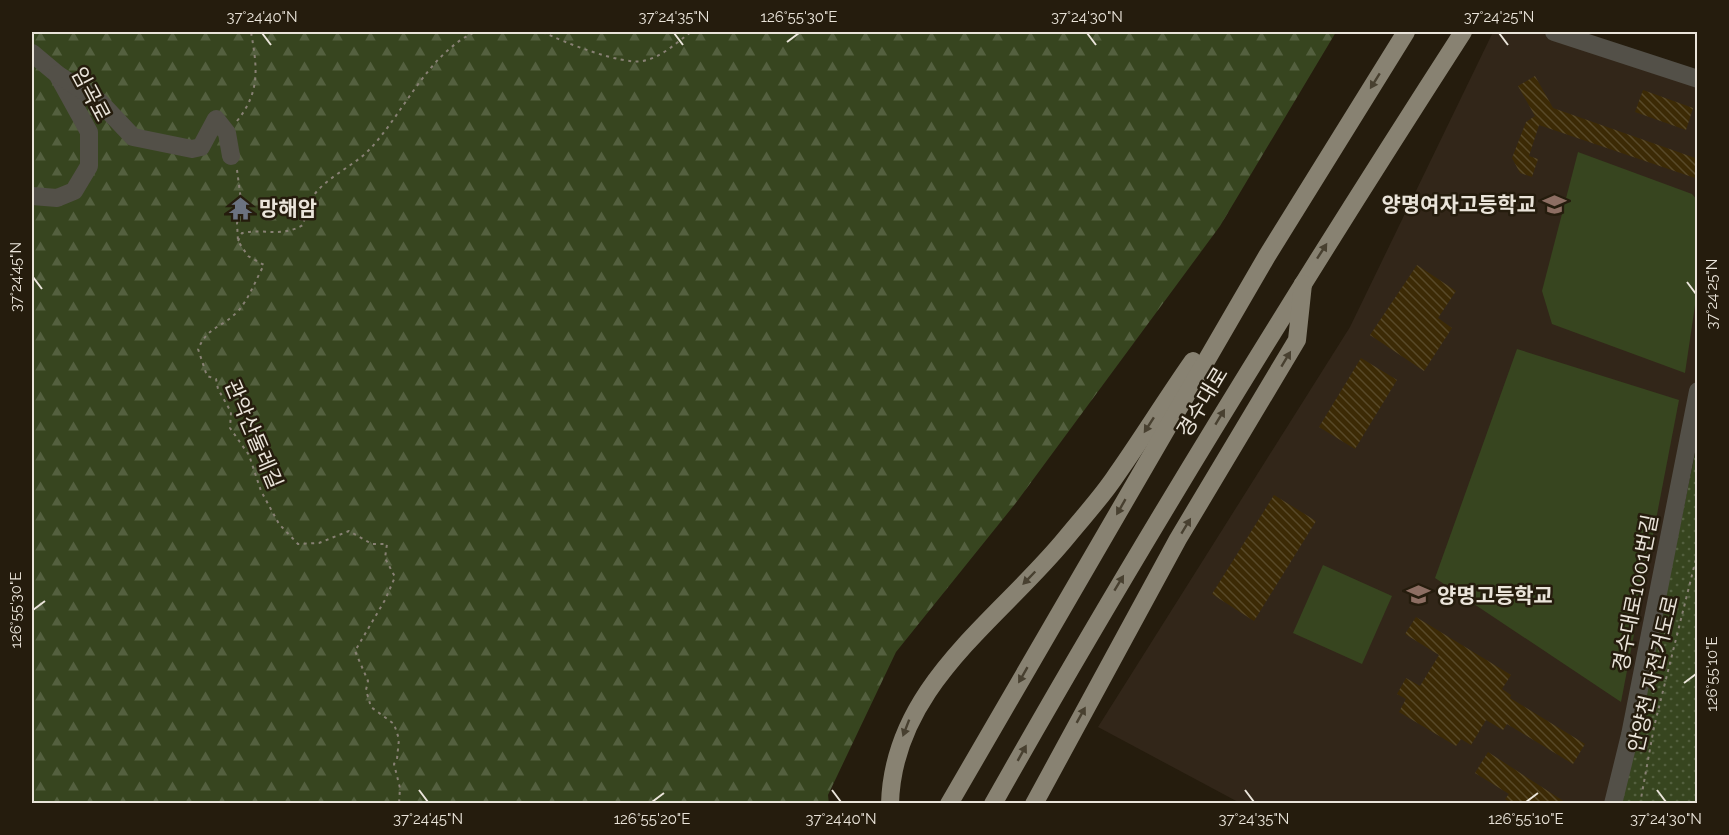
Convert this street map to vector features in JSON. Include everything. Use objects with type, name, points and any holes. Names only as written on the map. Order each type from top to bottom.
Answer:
[{"type":"main road","name":"경수대로","points":[[949,804],[1267,256],[1406,32]]},
{"type":"main road","name":"경수대로","points":[[993,804],[1094,624],[1303,279],[1463,32]]},
{"type":"main road","points":[[890,804],[891,782],[898,750],[911,714],[922,698],[952,659],[1056,550],[1116,477],[1267,256]]},
{"type":"main road","points":[[1034,804],[1178,539],[1297,340],[1303,279]]},
{"type":"street","points":[[1554,32],[1698,79]]},
{"type":"street","name":"임곡로","points":[[32,53],[57,74],[89,132],[89,166],[74,191],[57,198],[32,196]]},
{"type":"street","points":[[57,74],[99,101],[133,137],[192,148],[201,147],[216,119],[227,133],[233,159]]},
{"type":"street","name":"경수대로1001번길","points":[[1613,804],[1630,735],[1698,391]]},
{"type":"path","points":[[227,133],[250,105],[256,54],[251,32]]},
{"type":"path","points":[[238,241],[242,233],[251,231],[288,234],[303,225],[309,202],[367,151],[391,122],[412,91],[441,59],[475,32]]},
{"type":"path","points":[[543,32],[608,56],[641,61],[668,50],[691,32]]},
{"type":"path","points":[[233,159],[239,177],[242,208],[237,223],[238,241]]},
{"type":"path","name":"관악산둘레길","points":[[238,241],[248,256],[264,265],[241,309],[229,320],[205,333],[198,349],[207,376],[216,379],[218,389],[231,412],[231,428],[249,455],[261,491],[279,524],[298,544],[320,543],[349,531],[372,544],[387,544],[385,558],[395,577],[385,600],[355,651],[368,681],[366,690],[371,707],[394,724],[399,739],[397,759],[394,764],[402,801],[399,804]]},
{"type":"path","name":"안양천 자전거도로","points":[[1640,804],[1654,727],[1698,551]]},
{"type":"shaded area","name":"양명고등학교","points":[[1493,32],[1538,32],[1697,87],[1697,391],[1613,803],[1240,803],[1098,727],[1350,327]]},
{"type":"green space","points":[[32,32],[1336,32],[1220,226],[1015,504],[896,652],[828,795],[829,804],[32,803]]},
{"type":"green space","points":[[1578,152],[1692,194],[1697,200],[1697,292],[1685,373],[1552,324],[1542,291]]},
{"type":"green space","points":[[1517,349],[1679,400],[1621,702],[1435,578]]},
{"type":"green space","points":[[1697,444],[1696,803],[1622,804]]},
{"type":"green space","points":[[1323,565],[1392,596],[1362,664],[1293,633]]},
{"type":"building","points":[[1535,76],[1553,108],[1698,159],[1698,179],[1539,125],[1529,156],[1538,159],[1532,177],[1520,173],[1512,158],[1526,122],[1535,116],[1518,86]]},
{"type":"building","points":[[1643,90],[1693,108],[1686,130],[1635,112]]},
{"type":"building","points":[[1417,265],[1456,291],[1438,318],[1452,328],[1424,371],[1370,335]]},
{"type":"building","points":[[1361,358],[1397,380],[1355,449],[1319,427]]},
{"type":"building","points":[[1274,495],[1316,521],[1254,621],[1212,594]]},
{"type":"building","points":[[1416,617],[1511,675],[1502,689],[1511,695],[1510,698],[1585,744],[1573,764],[1507,724],[1503,730],[1486,720],[1471,745],[1461,739],[1456,746],[1399,712],[1406,699],[1397,694],[1406,678],[1420,686],[1439,655],[1405,634]]},
{"type":"building","points":[[1488,752],[1568,804],[1513,804],[1505,799],[1509,794],[1475,773]]},
{"type":"place","name":"양명여자고등학교","points":[[1554,204]]},
{"type":"place","name":"망해암","points":[[241,208]]},
{"type":"place","name":"양명고등학교","points":[[1419,595]]}]
